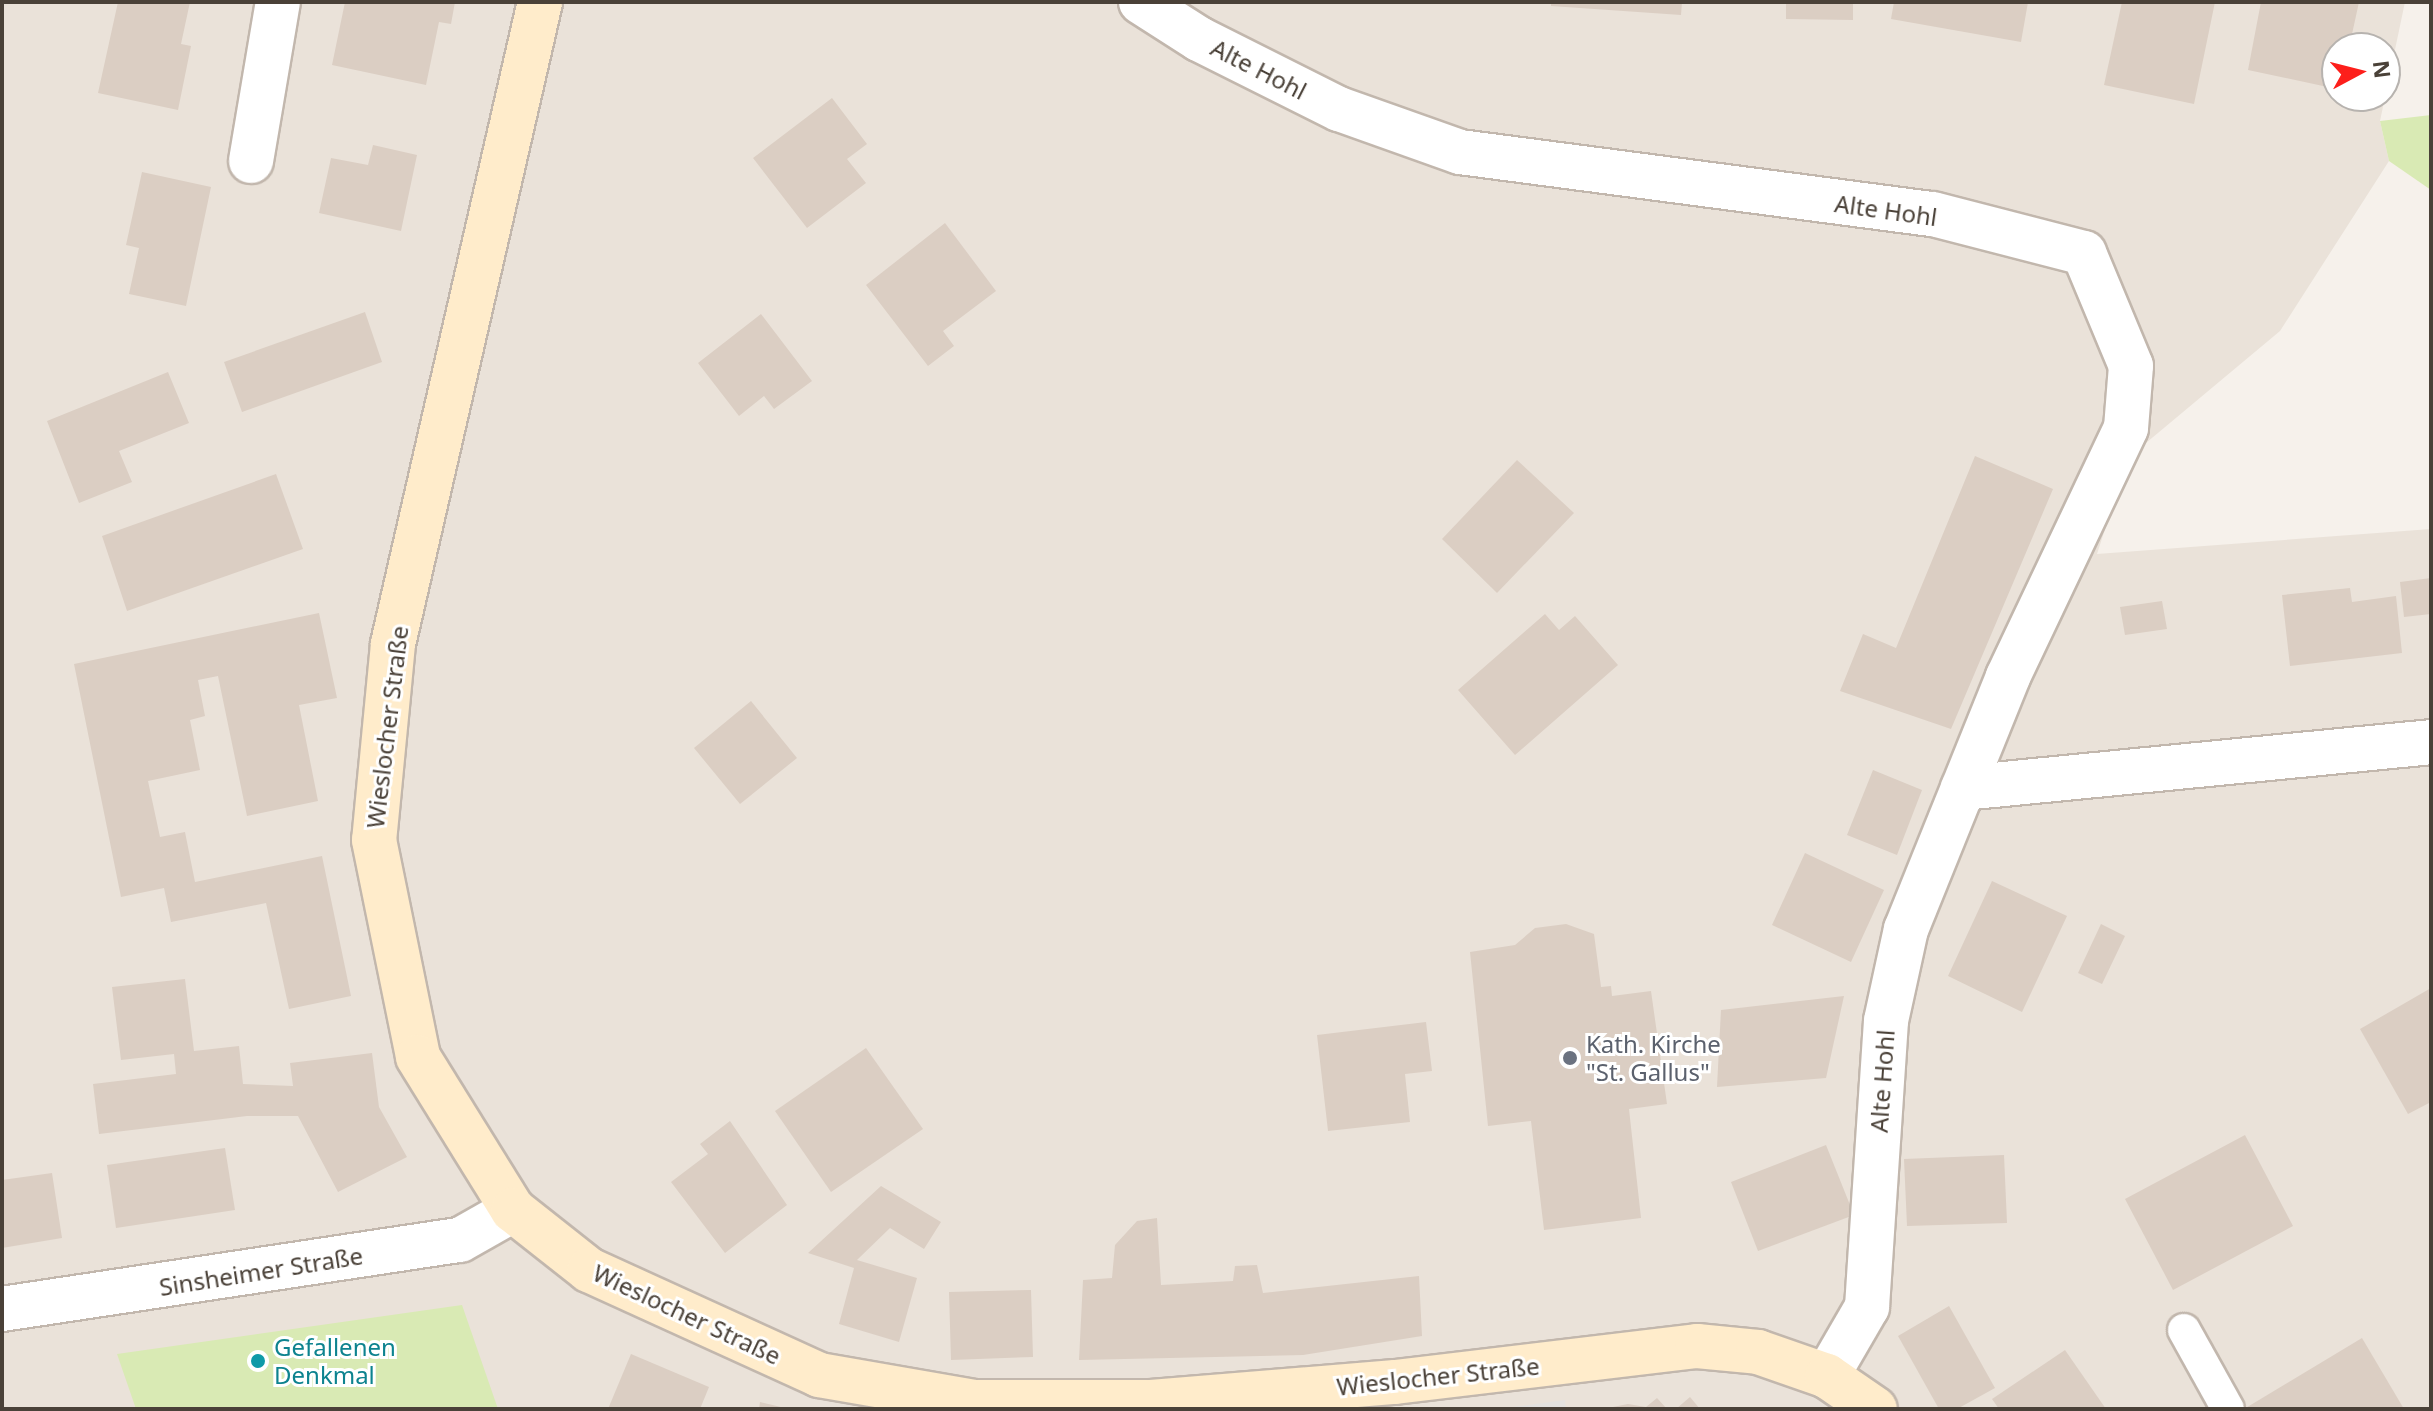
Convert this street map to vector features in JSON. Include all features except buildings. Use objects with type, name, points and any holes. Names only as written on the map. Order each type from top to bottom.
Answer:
[{"type":"main road","name":"Wieslocher Straße","points":[[540,2],[393,644],[374,840],[418,1057],[513,1210],[589,1270],[819,1375],[976,1402],[1151,1402],[1397,1396],[1697,1346],[1758,1352],[1827,1376],[1875,1409]]},
{"type":"street","points":[[251,161],[278,2]]},
{"type":"street","name":"Alte Hohl","points":[[1141,2],[1199,39],[1339,109],[1460,152],[1933,214],[2084,253],[2131,366],[2126,428],[2008,677],[1906,929],[1886,1021],[1867,1307],[1827,1376]]},
{"type":"street","points":[[1963,788],[2431,742]]},
{"type":"street","name":"Sinsheimer Straße","points":[[2,1309],[460,1240],[513,1210]]},
{"type":"lane","points":[[2184,1330],[2228,1409]]},
{"type":"shaded area","points":[[2,2],[2405,2],[2399,32],[2321,32],[2321,112],[2382,112],[2380,121],[2389,161],[2280,331],[2128,458],[2097,554],[2431,529],[2431,1409],[2,1409]]},
{"type":"shaded area","points":[[1565,1400],[1566,1409],[1498,1409]]},
{"type":"green space","points":[[2431,115],[2431,190],[2389,161],[2380,121]]},
{"type":"green space","points":[[462,1305],[498,1409],[136,1409],[117,1354]]},
{"type":"place","name":"Kath. Kirche \"St. Gallus\"","points":[[1570,1058]]},
{"type":"place","name":"Gefallenen Denkmal","points":[[258,1361]]}]
